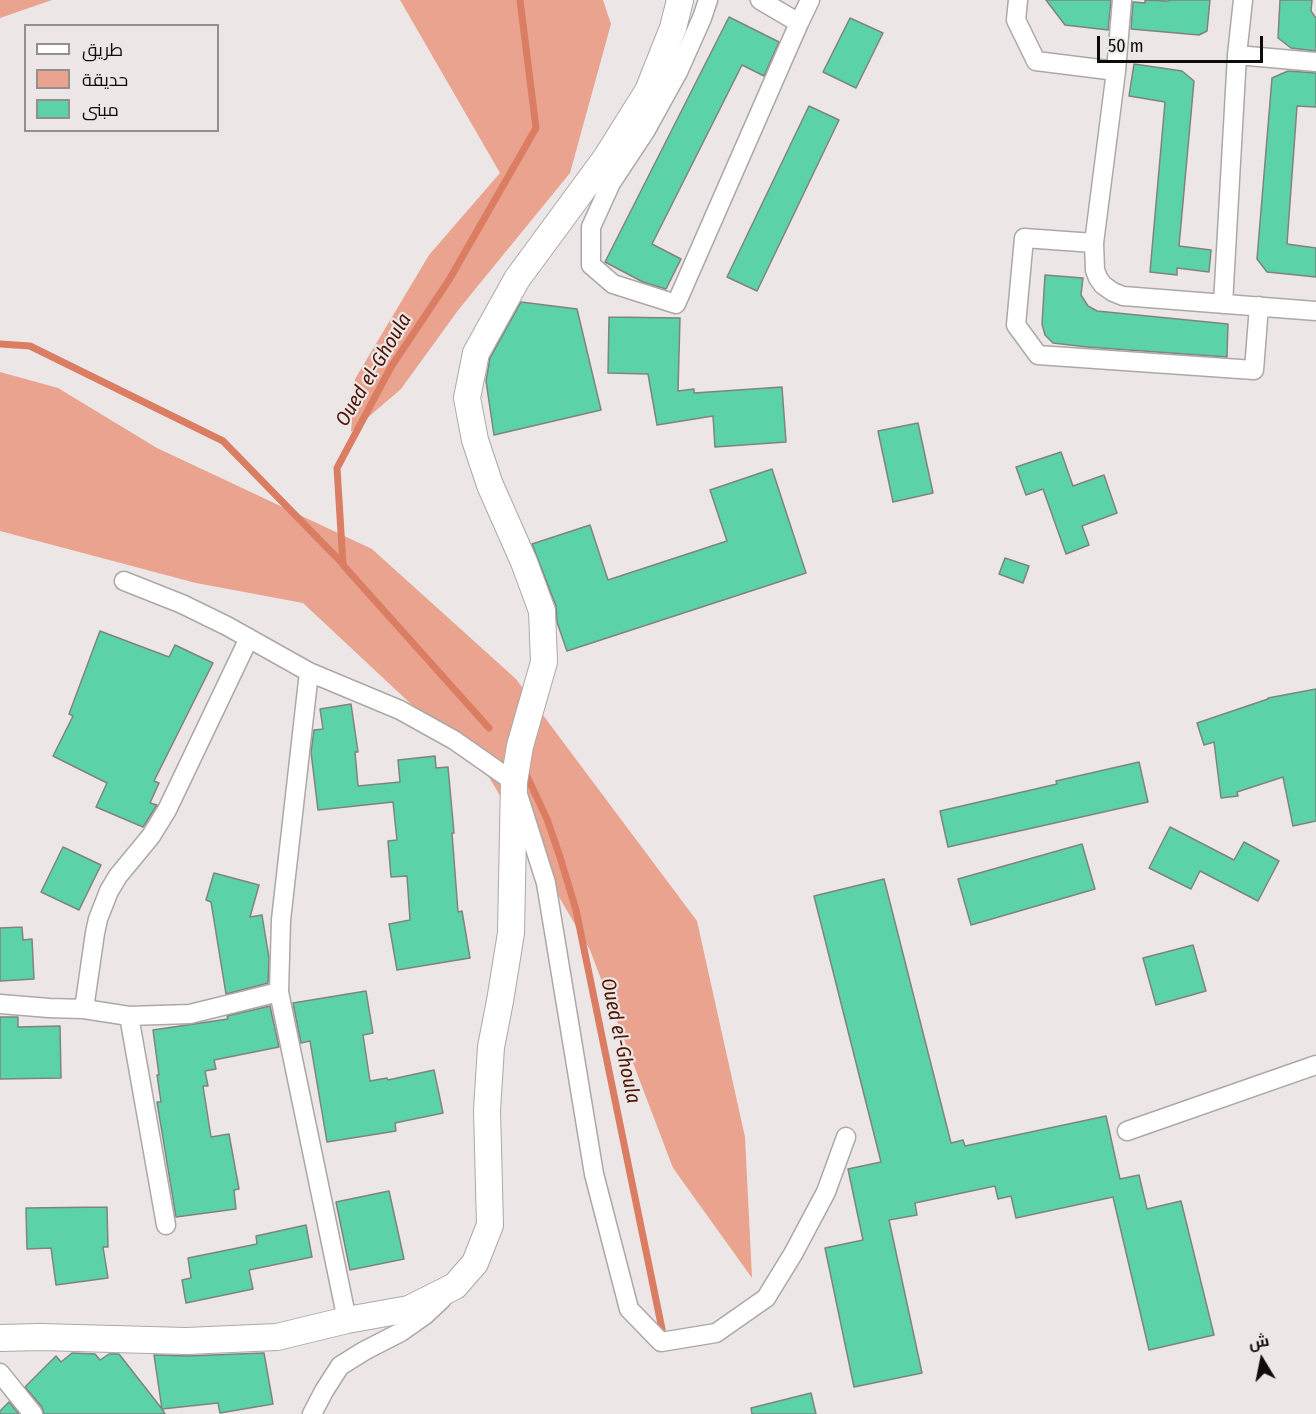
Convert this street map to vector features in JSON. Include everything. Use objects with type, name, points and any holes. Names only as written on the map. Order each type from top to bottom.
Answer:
[{"type":"main road","points":[[0,1338],[186,1341],[277,1337],[347,1320],[409,1309],[455,1286],[475,1263],[490,1225],[487,1110],[491,1047],[511,933],[514,782],[519,746],[544,663],[542,611],[524,562],[490,485],[475,440],[467,398],[476,353],[517,279],[606,158],[648,91],[673,28],[680,0]]},
{"type":"street","points":[[708,0],[678,72],[646,130],[610,183],[591,227],[591,265],[613,284],[676,304],[810,0]]},
{"type":"street","points":[[760,0],[799,23]]},
{"type":"street","points":[[1018,0],[1016,20],[1036,62],[1116,71]]},
{"type":"street","points":[[1122,0],[1116,71],[1094,243],[1095,270],[1098,278],[1103,285],[1123,296],[1316,311]]},
{"type":"street","points":[[1223,304],[1237,55],[1243,0]]},
{"type":"street","points":[[1237,55],[1316,62]]},
{"type":"street","points":[[1094,243],[1024,238],[1016,325],[1038,355],[1254,370],[1259,306]]},
{"type":"street","points":[[124,581],[182,604],[309,672],[410,715],[454,740],[514,782],[546,883],[594,1174],[629,1309],[661,1342],[716,1334],[766,1298],[794,1254],[826,1192],[846,1137]]},
{"type":"street","points":[[84,1009],[95,933],[109,891],[118,876],[151,836],[167,810],[249,638]]},
{"type":"street","points":[[309,672],[281,920],[279,992],[347,1320]]},
{"type":"street","points":[[0,1004],[84,1009],[129,1016],[190,1014],[279,992]]},
{"type":"street","points":[[129,1016],[166,1225]]},
{"type":"street","points":[[1127,1131],[1316,1065]]},
{"type":"street","points":[[312,1414],[340,1366],[364,1350],[401,1332],[426,1315],[455,1286]]},
{"type":"street","points":[[0,1373],[33,1414]]},
{"type":"green space","points":[[0,0],[52,0],[0,18]]},
{"type":"green space","points":[[400,0],[603,0],[611,24],[570,173],[459,309],[401,389],[351,432],[355,379],[429,255],[500,173]]},
{"type":"green space","points":[[0,372],[58,388],[157,448],[372,549],[516,679],[697,921],[745,1137],[752,1278],[673,1168],[590,950],[489,777],[303,603],[196,583],[0,531]]},
{"type":"building","points":[[1046,0],[1111,0],[1108,30],[1065,25]]},
{"type":"building","points":[[1145,0],[1210,0],[1207,31],[1199,35],[1131,29],[1133,2],[1145,3]]},
{"type":"building","points":[[1280,0],[1312,0],[1311,11],[1316,18],[1316,51],[1291,48],[1278,38]]},
{"type":"building","points":[[729,17],[779,42],[764,76],[742,65],[652,244],[681,259],[666,289],[643,282],[605,262]]},
{"type":"building","points":[[850,18],[883,33],[856,88],[823,72]]},
{"type":"building","points":[[1134,64],[1182,71],[1194,81],[1179,246],[1211,250],[1209,272],[1177,268],[1177,275],[1150,272],[1165,102],[1129,96]]},
{"type":"building","points":[[1288,71],[1316,73],[1316,107],[1297,106],[1287,244],[1316,248],[1316,277],[1267,272],[1257,259],[1272,78]]},
{"type":"building","points":[[809,106],[839,120],[757,291],[727,277]]},
{"type":"building","points":[[1045,275],[1083,278],[1081,295],[1088,306],[1097,311],[1228,324],[1227,357],[1053,343],[1045,335],[1042,324]]},
{"type":"building","points":[[521,302],[577,309],[601,410],[494,435],[486,381],[490,358]]},
{"type":"building","points":[[609,317],[680,318],[678,391],[694,389],[694,393],[782,387],[786,442],[715,447],[713,416],[657,425],[648,374],[608,373]]},
{"type":"building","points":[[918,423],[933,493],[893,502],[878,431]]},
{"type":"building","points":[[1061,452],[1073,486],[1104,475],[1117,513],[1082,526],[1089,545],[1066,554],[1043,489],[1026,495],[1016,467]]},
{"type":"building","points":[[772,469],[806,573],[567,651],[557,622],[556,606],[532,544],[590,525],[608,580],[727,541],[710,490]]},
{"type":"building","points":[[1005,558],[1029,566],[1023,583],[999,574]]},
{"type":"building","points":[[100,631],[169,657],[175,645],[213,663],[154,781],[159,783],[150,803],[157,805],[143,827],[96,807],[107,783],[53,756],[73,716],[69,714]]},
{"type":"building","points":[[1316,689],[1316,821],[1293,826],[1283,777],[1237,792],[1238,796],[1221,798],[1214,742],[1204,745],[1197,723],[1268,698]]},
{"type":"building","points":[[351,704],[358,752],[355,752],[358,786],[400,782],[398,760],[435,756],[436,768],[448,767],[458,912],[462,911],[470,958],[397,970],[389,924],[410,920],[407,876],[391,877],[388,841],[397,840],[393,802],[318,810],[311,752],[314,730],[323,729],[320,709]]},
{"type":"building","points":[[1139,762],[1148,802],[948,847],[940,811]]},
{"type":"building","points":[[1170,827],[1234,860],[1244,842],[1279,861],[1258,901],[1200,871],[1191,889],[1149,868]]},
{"type":"building","points":[[1082,844],[1095,889],[971,925],[958,879]]},
{"type":"building","points":[[63,847],[101,865],[79,910],[41,892]]},
{"type":"building","points":[[214,873],[259,885],[250,917],[262,915],[269,958],[268,983],[226,994],[211,902],[206,900]]},
{"type":"building","points":[[884,879],[951,1143],[963,1140],[965,1146],[1106,1116],[1120,1179],[1139,1175],[1147,1209],[1181,1201],[1214,1335],[1149,1350],[1113,1197],[1016,1218],[1011,1196],[998,1199],[995,1186],[915,1203],[917,1215],[889,1220],[922,1373],[854,1387],[825,1248],[863,1240],[848,1169],[881,1162],[814,896]]},
{"type":"building","points":[[22,927],[23,940],[32,939],[34,979],[0,981],[0,928]]},
{"type":"building","points":[[1193,945],[1206,991],[1156,1005],[1143,958]]},
{"type":"building","points":[[366,991],[373,1033],[363,1035],[370,1081],[387,1078],[388,1080],[434,1070],[443,1113],[395,1123],[396,1131],[327,1142],[310,1041],[301,1043],[293,1003]]},
{"type":"building","points":[[270,1006],[279,1047],[214,1060],[216,1069],[205,1071],[208,1086],[203,1086],[211,1137],[229,1134],[239,1189],[234,1190],[236,1209],[176,1217],[157,1102],[161,1102],[153,1030],[228,1019],[227,1016]]},
{"type":"building","points":[[0,1017],[18,1017],[18,1027],[60,1026],[61,1078],[0,1079]]},
{"type":"building","points":[[389,1191],[404,1259],[350,1270],[336,1202]]},
{"type":"building","points":[[107,1207],[108,1247],[103,1247],[108,1278],[56,1285],[51,1248],[27,1249],[26,1208]]},
{"type":"building","points":[[306,1225],[312,1257],[249,1270],[253,1289],[186,1303],[182,1280],[191,1278],[188,1258],[257,1244],[256,1236]]},
{"type":"building","points":[[72,1353],[95,1354],[100,1360],[109,1354],[119,1354],[165,1414],[44,1414],[42,1407],[25,1387],[56,1356],[61,1362]]},
{"type":"building","points":[[264,1353],[273,1404],[220,1413],[218,1403],[162,1409],[154,1355]]},
{"type":"building","points":[[811,1393],[816,1414],[752,1414],[751,1408]]},
{"type":"building","points":[[9,1402],[19,1414],[0,1414]]},
{"type":"waterway","name":"Oued el-Ghoula","points":[[489,728],[343,565],[337,468],[391,367],[449,280],[536,128],[520,0]]},
{"type":"waterway","points":[[0,344],[30,346],[223,441],[343,564]]},
{"type":"waterway","name":"Oued el-Ghoula","points":[[525,772],[547,819],[576,910],[662,1329]]}]
